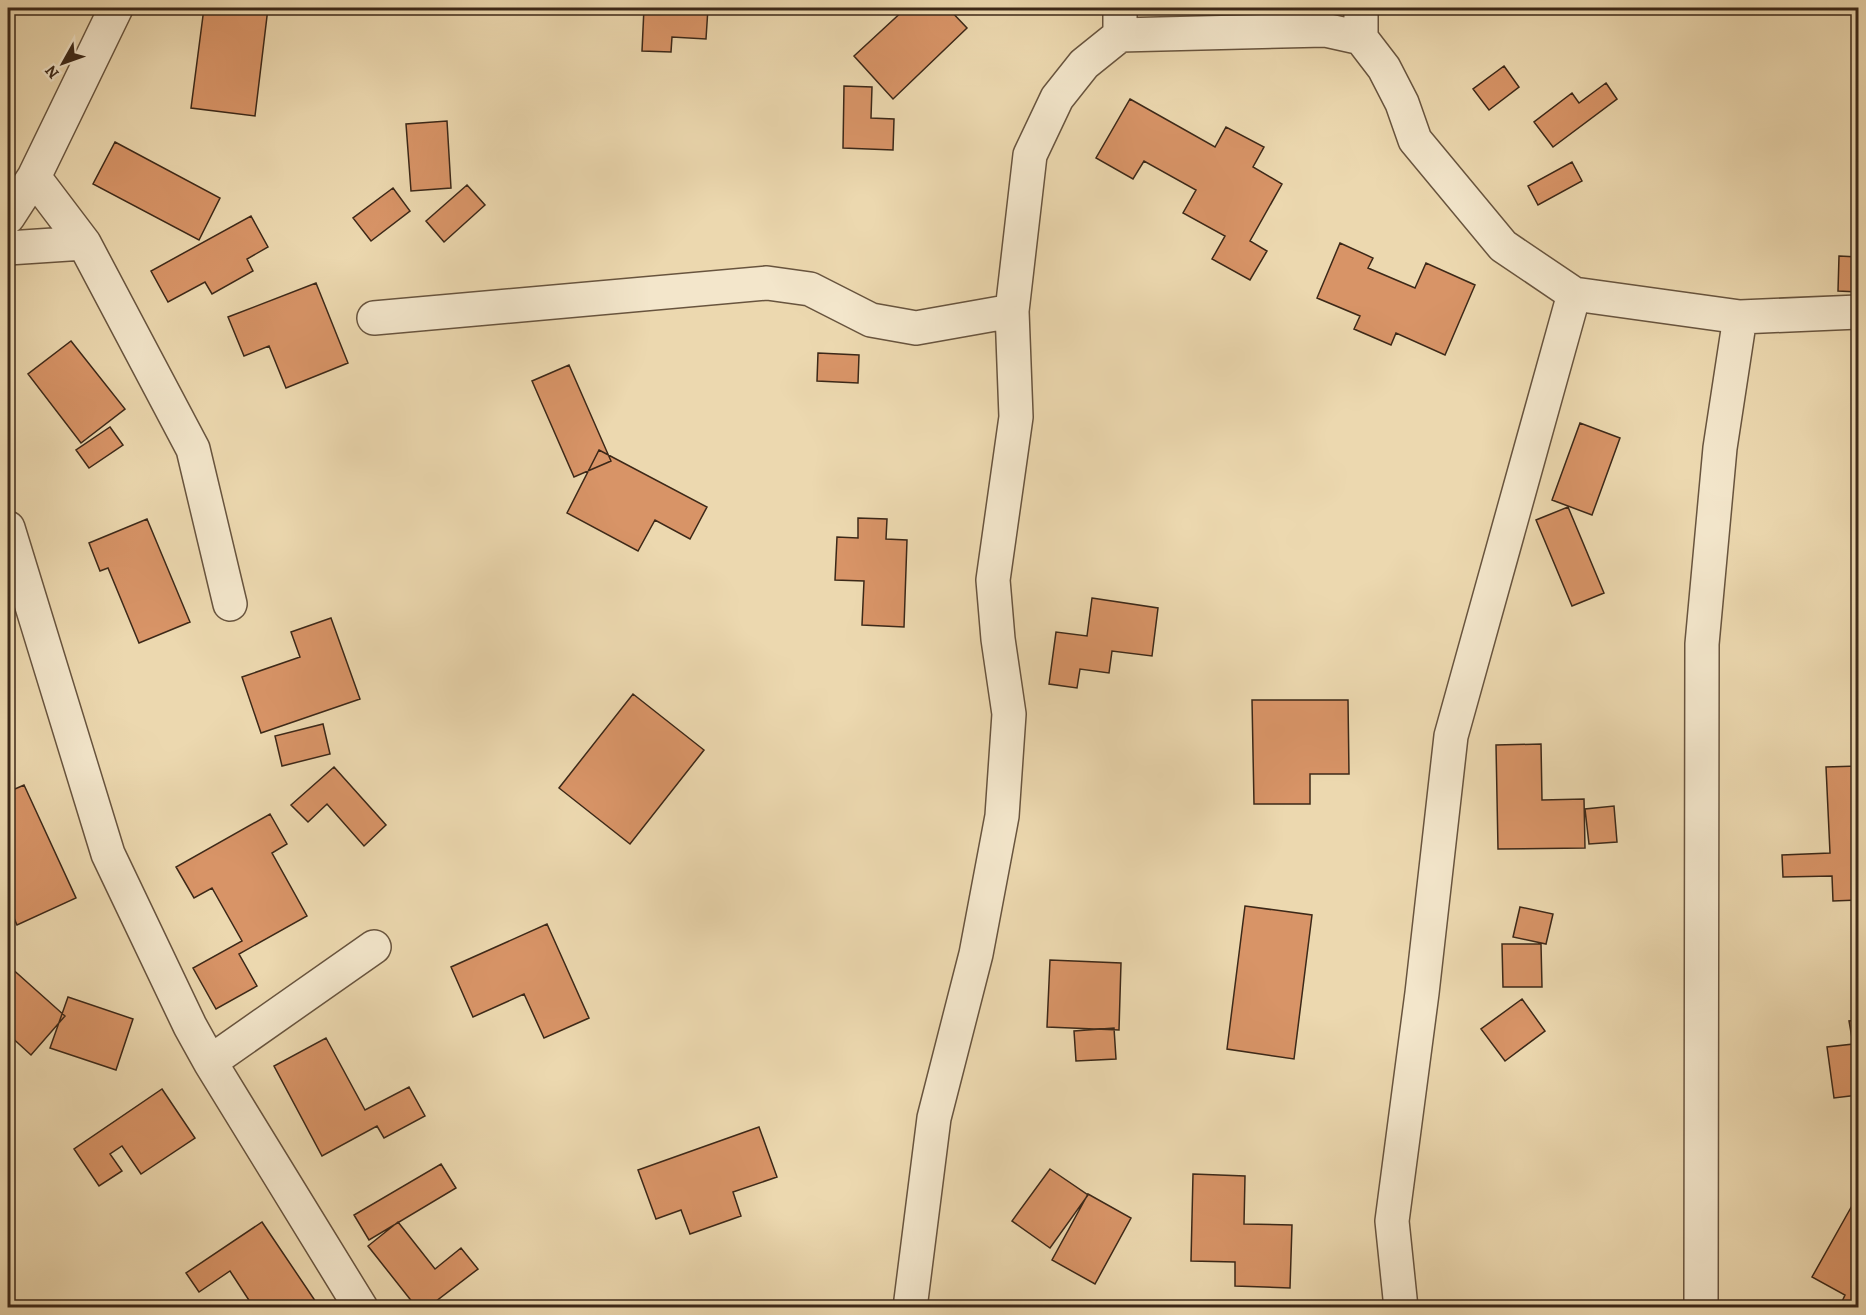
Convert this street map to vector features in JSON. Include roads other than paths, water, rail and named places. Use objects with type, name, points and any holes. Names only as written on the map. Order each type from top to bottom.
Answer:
[{"type":"street","points":[[8,217],[34,177],[116,8]]},
{"type":"street","points":[[910,1308],[934,1118],[976,954],[1002,816],[1009,714],[998,639],[993,580],[1016,417],[1012,311],[1030,155],[1057,98],[1120,21],[1325,30],[1361,23],[1402,103],[1415,140],[1503,246],[1575,294],[1740,317],[1858,312]]},
{"type":"street","points":[[34,177],[84,243],[193,449],[230,604]]},
{"type":"street","points":[[8,248],[84,243]]},
{"type":"street","points":[[374,318],[767,283],[810,289],[872,320],[916,328],[1012,311]]},
{"type":"street","points":[[1401,1308],[1392,1221],[1422,993],[1451,736],[1575,294]]},
{"type":"street","points":[[1701,1308],[1702,644],[1720,448],[1740,317]]},
{"type":"street","points":[[8,528],[108,854],[190,1026],[210,1062],[361,1308]]},
{"type":"street","points":[[210,1062],[374,947]]}]
